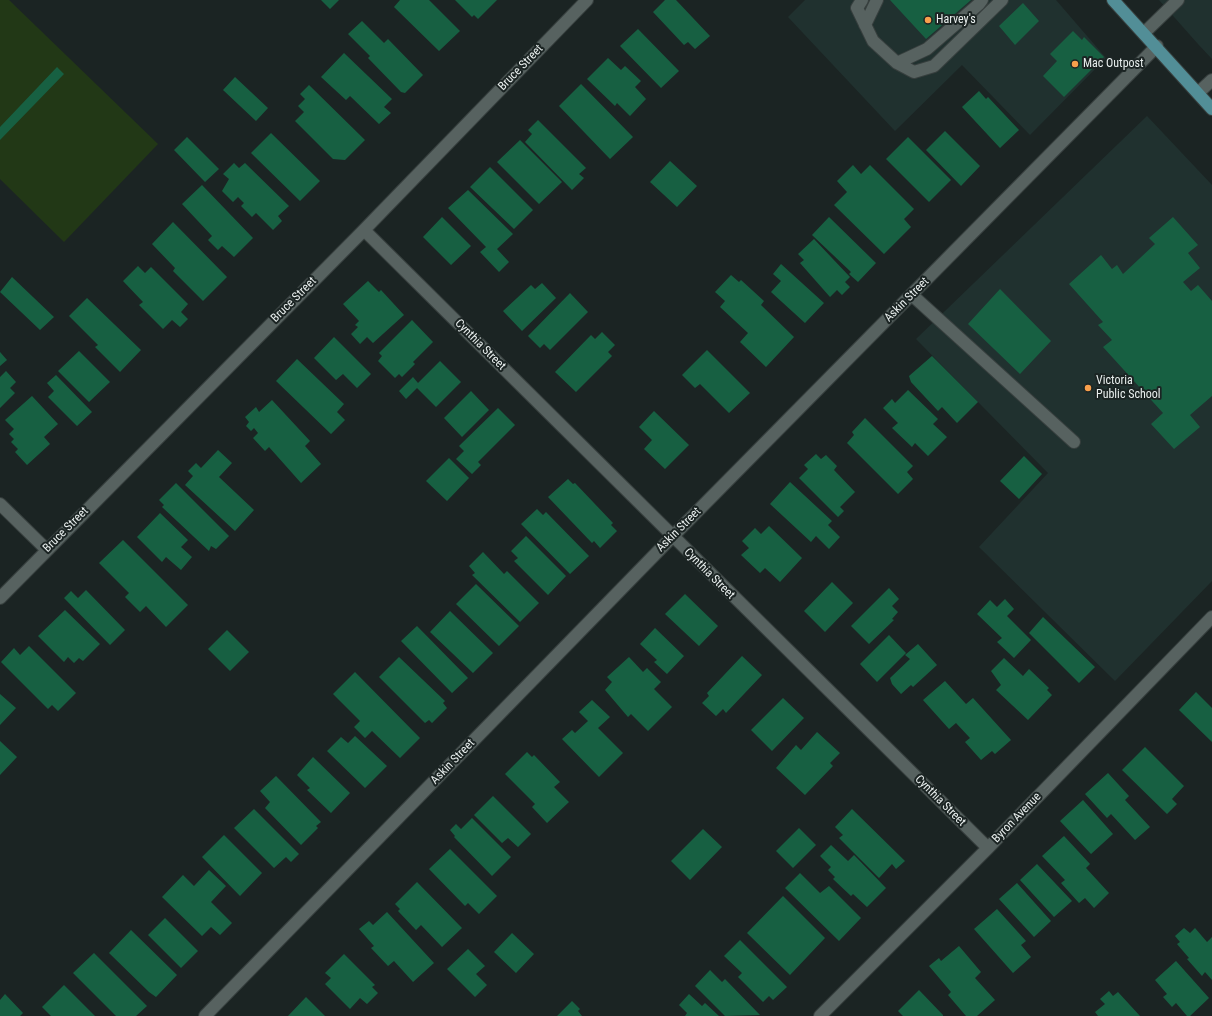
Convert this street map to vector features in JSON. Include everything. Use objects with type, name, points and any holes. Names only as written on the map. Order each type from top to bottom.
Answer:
[{"type":"main road","points":[[1113,0],[1157,46],[1212,109]]},
{"type":"street","name":"Bruce Street","points":[[0,598],[364,230],[587,0]]},
{"type":"street","points":[[862,0],[857,8],[873,41],[897,63],[914,72],[934,66],[1002,0]]},
{"type":"street","points":[[865,25],[877,0]]},
{"type":"street","points":[[897,63],[926,49],[982,0]]},
{"type":"street","points":[[1144,33],[1178,0]]},
{"type":"street","name":"Askin Street","points":[[205,1016],[672,537],[1157,46]]},
{"type":"street","points":[[1198,93],[1212,80]]},
{"type":"street","name":"Cynthia Street","points":[[364,230],[672,537],[988,848]]},
{"type":"street","points":[[912,295],[1074,442]]},
{"type":"street","points":[[0,504],[47,550]]},
{"type":"street","name":"Byron Avenue","points":[[820,1016],[988,848],[1212,617]]},
{"type":"shaded area","points":[[805,0],[1056,0],[1106,58],[1030,135],[962,65],[895,131],[788,17]]},
{"type":"shaded area","points":[[1159,0],[1212,0],[1212,59],[1198,44]]},
{"type":"shaded area","name":"Victoria Public School","points":[[1147,116],[1212,185],[1212,581],[1115,681],[979,547],[1048,473],[916,339]]},
{"type":"green space","points":[[0,0],[9,0],[158,144],[64,242],[0,179]]},
{"type":"building","points":[[321,0],[339,0],[330,9]]},
{"type":"building","points":[[400,0],[429,0],[460,31],[439,51],[394,7]]},
{"type":"building","points":[[455,0],[497,0],[478,19],[474,15],[472,17]]},
{"type":"building","points":[[665,0],[676,0],[710,36],[695,49],[688,42],[684,45],[653,12]]},
{"type":"building","name":"Harvey's","points":[[890,0],[971,0],[926,39]]},
{"type":"building","points":[[1023,3],[1039,21],[1015,45],[999,26]]},
{"type":"building","points":[[362,21],[384,43],[388,39],[423,75],[405,93],[401,92],[368,58],[370,56],[348,34]]},
{"type":"building","points":[[638,29],[679,71],[661,88],[620,46]]},
{"type":"building","points":[[1073,31],[1082,40],[1084,37],[1104,57],[1064,97],[1043,76],[1057,61],[1050,54]]},
{"type":"building","points":[[344,53],[392,99],[384,107],[391,113],[379,124],[350,96],[346,100],[321,77]]},
{"type":"building","points":[[608,58],[621,70],[625,66],[641,81],[635,87],[646,99],[630,116],[617,103],[615,106],[587,79]]},
{"type":"building","points":[[57,67],[64,74],[0,140],[0,127]]},
{"type":"building","points":[[235,77],[268,108],[256,121],[223,90]]},
{"type":"building","points":[[581,84],[633,137],[610,159],[559,106]]},
{"type":"building","points":[[309,85],[365,140],[345,160],[333,159],[295,121],[304,112],[298,106],[305,99],[300,94]]},
{"type":"building","points":[[979,91],[986,99],[988,97],[1019,130],[1000,148],[962,107]]},
{"type":"building","points":[[538,120],[586,168],[579,174],[584,178],[572,190],[525,142],[532,134],[528,130]]},
{"type":"building","points":[[945,131],[980,166],[961,186],[926,150]]},
{"type":"building","points":[[271,133],[320,181],[300,201],[251,153]]},
{"type":"building","points":[[187,137],[219,169],[205,182],[174,150]]},
{"type":"building","points":[[908,137],[951,180],[929,202],[886,159]]},
{"type":"building","points":[[520,140],[562,182],[539,204],[497,162]]},
{"type":"building","points":[[670,161],[697,186],[677,207],[650,182]]},
{"type":"building","points":[[234,163],[239,168],[245,163],[289,206],[278,216],[282,221],[273,230],[256,213],[252,217],[241,206],[244,203],[238,197],[233,202],[222,191],[229,179],[223,174]]},
{"type":"building","points":[[853,165],[861,174],[870,165],[914,209],[904,219],[911,227],[884,254],[834,205],[847,192],[837,181]]},
{"type":"building","points":[[490,167],[533,210],[514,229],[470,187]]},
{"type":"building","points":[[202,185],[253,238],[234,257],[222,246],[218,250],[208,240],[212,236],[182,204]]},
{"type":"building","points":[[468,190],[513,234],[497,249],[509,262],[499,272],[480,252],[486,247],[448,208]]},
{"type":"building","points":[[442,217],[471,246],[451,265],[423,237]]},
{"type":"building","points":[[829,217],[876,263],[858,282],[849,274],[851,272],[812,235]]},
{"type":"building","points":[[1173,217],[1198,245],[1188,253],[1200,268],[1183,282],[1191,291],[1198,285],[1212,301],[1212,396],[1190,415],[1200,427],[1174,449],[1151,424],[1163,413],[1103,347],[1112,340],[1098,325],[1103,322],[1069,284],[1101,255],[1112,269],[1117,265],[1123,274],[1155,244],[1149,238]]},
{"type":"building","points":[[173,222],[227,277],[203,301],[173,271],[175,268],[152,244]]},
{"type":"building","points":[[814,239],[850,277],[845,282],[850,287],[842,295],[837,290],[830,297],[800,263],[804,260],[798,254]]},
{"type":"building","points":[[781,264],[824,303],[805,323],[771,292],[781,281],[773,274]]},
{"type":"building","points":[[138,266],[145,273],[151,267],[188,304],[181,312],[188,319],[180,327],[172,320],[163,329],[139,305],[143,302],[123,281]]},
{"type":"building","points":[[731,275],[739,282],[741,280],[764,301],[761,305],[794,337],[766,367],[740,342],[748,333],[720,307],[725,301],[715,292]]},
{"type":"building","points":[[12,277],[54,317],[40,330],[0,292]]},
{"type":"building","points":[[368,281],[379,292],[381,290],[404,315],[373,343],[367,337],[360,344],[351,334],[358,327],[355,325],[359,321],[343,304]]},
{"type":"building","points":[[542,283],[556,298],[522,331],[503,311],[531,285],[535,289]]},
{"type":"building","points":[[1000,289],[1051,341],[1020,374],[968,324]]},
{"type":"building","points":[[570,293],[588,312],[550,350],[544,344],[540,348],[528,336]]},
{"type":"building","points":[[87,298],[141,350],[120,372],[95,347],[98,345],[69,316]]},
{"type":"building","points":[[412,320],[433,342],[413,362],[415,364],[402,377],[399,374],[395,378],[378,361],[382,356],[379,353]]},
{"type":"building","points":[[602,332],[615,345],[608,352],[612,356],[576,392],[555,372],[591,335],[595,339]]},
{"type":"building","points":[[334,337],[371,374],[357,388],[343,374],[336,380],[314,358]]},
{"type":"building","points":[[707,350],[750,393],[729,413],[700,384],[695,388],[682,375]]},
{"type":"building","points":[[79,351],[110,382],[89,402],[58,371]]},
{"type":"building","points":[[0,352],[7,360],[0,366]]},
{"type":"building","points":[[932,356],[978,402],[957,423],[942,407],[938,411],[911,382],[909,376]]},
{"type":"building","points":[[297,359],[344,404],[337,412],[345,420],[331,434],[276,381]]},
{"type":"building","points":[[440,361],[461,382],[436,407],[417,388],[406,399],[399,391],[413,377],[418,383]]},
{"type":"building","points":[[6,371],[16,382],[10,388],[15,393],[0,408],[0,377]]},
{"type":"building","points":[[56,375],[92,412],[77,426],[48,397],[54,391],[47,383]]},
{"type":"building","points":[[908,390],[938,419],[933,424],[947,437],[928,456],[915,443],[912,447],[892,428],[898,423],[883,408],[892,399],[895,403]]},
{"type":"building","points":[[471,391],[489,410],[462,437],[444,418]]},
{"type":"building","points":[[32,396],[58,424],[44,437],[50,444],[27,465],[15,452],[18,449],[11,442],[14,439],[9,434],[14,429],[5,420]]},
{"type":"building","points":[[272,400],[310,441],[305,446],[321,464],[301,483],[269,447],[265,451],[253,438],[258,433],[254,428],[251,431],[246,426],[249,422],[245,417],[256,407],[259,412]]},
{"type":"building","points":[[498,408],[515,425],[478,462],[481,465],[472,474],[456,459],[464,451],[459,446]]},
{"type":"building","points":[[654,411],[689,445],[665,469],[644,449],[652,440],[639,427]]},
{"type":"building","points":[[865,418],[913,466],[907,472],[913,479],[898,494],[847,443],[854,435],[852,432]]},
{"type":"building","points":[[218,450],[232,463],[219,477],[254,510],[235,531],[185,485],[193,476],[188,471],[196,463],[201,468]]},
{"type":"building","points":[[816,454],[821,459],[826,455],[837,466],[834,470],[855,492],[840,507],[844,511],[838,517],[799,478],[808,469],[804,465]]},
{"type":"building","points":[[1024,456],[1042,474],[1019,499],[1000,481]]},
{"type":"building","points":[[449,458],[469,478],[447,501],[426,481]]},
{"type":"building","points":[[568,479],[573,484],[575,483],[613,523],[611,525],[617,531],[600,548],[594,541],[592,543],[548,497]]},
{"type":"building","points":[[790,482],[832,521],[828,525],[840,537],[829,549],[816,536],[811,542],[770,504]]},
{"type":"building","points":[[176,483],[229,536],[216,549],[211,546],[209,551],[162,507],[164,505],[159,500]]},
{"type":"building","points":[[537,509],[543,515],[546,512],[589,556],[570,574],[521,524]]},
{"type":"building","points":[[160,513],[188,540],[181,547],[192,557],[181,570],[166,557],[162,562],[137,537]]},
{"type":"building","points":[[769,526],[802,558],[780,582],[765,568],[760,573],[741,555],[749,548],[742,541],[755,528],[761,534]]},
{"type":"building","points":[[526,536],[566,576],[548,595],[514,561],[518,558],[511,551]]},
{"type":"building","points":[[123,540],[188,605],[166,627],[146,606],[140,612],[125,597],[129,593],[99,563]]},
{"type":"building","points":[[483,552],[504,574],[507,571],[539,603],[520,622],[472,575],[475,573],[469,566]]},
{"type":"building","points":[[832,582],[853,603],[825,632],[804,611]]},
{"type":"building","points":[[476,584],[519,626],[499,646],[456,604]]},
{"type":"building","points":[[889,588],[899,599],[892,606],[898,612],[892,619],[894,620],[869,644],[851,626]]},
{"type":"building","points":[[86,590],[125,630],[110,645],[64,598],[71,591],[78,598]]},
{"type":"building","points":[[685,594],[718,626],[699,646],[665,614]]},
{"type":"building","points":[[1005,599],[1014,609],[1007,616],[1031,640],[1014,658],[997,642],[1002,638],[977,614],[990,600],[997,607]]},
{"type":"building","points":[[65,610],[100,644],[83,661],[79,658],[74,663],[68,657],[64,662],[38,636]]},
{"type":"building","points":[[450,611],[493,653],[473,673],[430,632]]},
{"type":"building","points":[[1043,617],[1095,667],[1079,683],[1029,633]]},
{"type":"building","points":[[417,626],[468,678],[452,693],[401,641]]},
{"type":"building","points":[[655,628],[684,656],[667,674],[654,662],[657,660],[640,644]]},
{"type":"building","points":[[227,630],[249,652],[230,671],[208,649]]},
{"type":"building","points":[[889,635],[906,653],[877,682],[860,664]]},
{"type":"building","points":[[918,644],[937,665],[913,687],[911,685],[901,694],[892,684],[890,678],[910,659],[905,655]]},
{"type":"building","points":[[29,646],[76,693],[58,711],[52,705],[48,709],[1,662],[14,648],[20,655]]},
{"type":"building","points":[[742,656],[762,675],[726,713],[723,709],[716,716],[702,703],[709,696],[707,693]]},
{"type":"building","points":[[399,657],[445,701],[443,703],[447,708],[432,723],[429,720],[425,723],[379,677]]},
{"type":"building","points":[[629,657],[643,672],[647,668],[661,682],[654,689],[672,707],[648,731],[631,714],[628,717],[605,690],[612,682],[607,677]]},
{"type":"building","points":[[1004,658],[1023,676],[1029,669],[1049,688],[1047,690],[1052,695],[1028,720],[996,690],[1001,685],[991,671]]},
{"type":"building","points":[[355,672],[420,738],[400,758],[372,731],[365,738],[354,727],[360,721],[333,694]]},
{"type":"building","points":[[945,681],[966,704],[973,698],[1011,740],[995,754],[992,751],[981,760],[965,742],[970,738],[956,723],[949,729],[923,700]]},
{"type":"building","points":[[1196,692],[1212,708],[1212,742],[1179,710]]},
{"type":"building","points":[[0,694],[16,708],[0,725]]},
{"type":"building","points":[[783,698],[804,718],[772,751],[751,730]]},
{"type":"building","points":[[592,700],[610,717],[598,728],[623,753],[599,777],[562,739],[572,730],[575,733],[588,721],[579,712]]},
{"type":"building","points":[[817,732],[840,753],[830,763],[833,766],[805,795],[776,768],[796,745],[801,750]]},
{"type":"building","points":[[355,736],[387,766],[365,788],[327,751],[341,737],[348,743]]},
{"type":"building","points":[[0,741],[17,757],[0,775]]},
{"type":"building","points":[[1145,747],[1184,786],[1172,799],[1177,804],[1167,814],[1122,770]]},
{"type":"building","points":[[527,752],[532,757],[534,755],[560,782],[554,787],[569,802],[547,823],[532,807],[535,804],[505,774]]},
{"type":"building","points":[[313,757],[350,793],[331,813],[307,790],[310,788],[297,775]]},
{"type":"building","points":[[1108,773],[1129,796],[1125,800],[1150,827],[1135,840],[1111,814],[1107,818],[1085,794]]},
{"type":"building","points":[[276,776],[321,822],[316,826],[318,828],[301,845],[265,808],[270,802],[260,791]]},
{"type":"building","points":[[493,796],[531,834],[518,847],[508,838],[502,843],[474,815]]},
{"type":"building","points":[[1083,800],[1113,834],[1091,854],[1060,821]]},
{"type":"building","points":[[254,809],[299,854],[291,862],[286,857],[274,868],[234,828]]},
{"type":"building","points":[[852,809],[905,861],[896,869],[892,864],[879,878],[839,838],[843,835],[835,827]]},
{"type":"building","points":[[472,818],[511,857],[492,876],[454,837],[455,836],[450,830],[456,824],[461,829]]},
{"type":"building","points":[[799,828],[816,845],[793,868],[776,851]]},
{"type":"building","points":[[703,829],[722,847],[690,880],[671,861]]},
{"type":"building","points":[[224,835],[262,873],[240,896],[202,857]]},
{"type":"building","points":[[1064,836],[1090,864],[1086,868],[1109,893],[1094,908],[1085,898],[1079,903],[1061,883],[1065,880],[1042,856]]},
{"type":"building","points":[[831,845],[848,861],[854,855],[886,888],[867,907],[853,894],[851,896],[833,879],[835,877],[828,870],[831,867],[820,856]]},
{"type":"building","points":[[450,849],[497,896],[479,914],[468,903],[465,906],[429,869]]},
{"type":"building","points":[[1037,864],[1072,901],[1054,917],[1020,880]]},
{"type":"building","points":[[209,870],[226,886],[211,902],[232,923],[220,935],[211,927],[202,936],[162,897],[183,875],[194,886]]},
{"type":"building","points":[[800,873],[820,893],[829,886],[861,918],[839,941],[785,888]]},
{"type":"building","points":[[417,882],[462,928],[442,947],[421,925],[416,930],[398,911],[400,909],[395,904]]},
{"type":"building","points":[[1017,883],[1051,921],[1034,937],[999,899]]},
{"type":"building","points":[[783,896],[825,938],[790,975],[747,933]]},
{"type":"building","points":[[997,909],[1026,941],[1021,945],[1031,957],[1013,973],[974,929]]},
{"type":"building","points":[[387,912],[434,963],[413,982],[394,961],[388,966],[371,948],[374,946],[359,929],[369,921],[373,925]]},
{"type":"building","points":[[165,918],[198,951],[181,968],[148,935]]},
{"type":"building","points":[[1184,928],[1190,933],[1195,928],[1207,942],[1212,937],[1212,980],[1205,972],[1202,976],[1187,959],[1189,958],[1177,944],[1180,942],[1175,936]]},
{"type":"building","points":[[131,930],[177,975],[156,997],[109,953]]},
{"type":"building","points":[[512,933],[534,954],[516,973],[494,952]]},
{"type":"building","points":[[740,940],[787,987],[773,1000],[769,996],[763,1002],[738,977],[742,973],[724,956]]},
{"type":"building","points":[[959,946],[981,972],[975,978],[995,1000],[977,1016],[966,1016],[948,995],[951,992],[929,966],[939,958],[941,961]]},
{"type":"building","points":[[468,949],[485,966],[476,974],[487,985],[475,997],[447,969]]},
{"type":"building","points":[[94,953],[147,1006],[136,1016],[116,1016],[73,973]]},
{"type":"building","points":[[344,954],[375,985],[372,987],[378,993],[367,1004],[360,998],[350,1009],[325,984],[331,978],[325,973]]},
{"type":"building","points":[[1176,961],[1209,998],[1190,1016],[1187,1016],[1176,1003],[1172,1007],[1163,997],[1167,994],[1155,980]]},
{"type":"building","points":[[710,970],[722,982],[725,979],[760,1015],[725,1016],[695,986]]},
{"type":"building","points":[[64,985],[95,1016],[51,1016],[42,1007]]},
{"type":"building","points":[[919,990],[943,1016],[903,1016],[898,1011]]},
{"type":"building","points":[[1109,991],[1113,996],[1118,992],[1140,1016],[1098,1016],[1095,1012],[1105,1004],[1100,999]]},
{"type":"building","points":[[5,994],[23,1013],[20,1016],[0,1016],[0,1000]]},
{"type":"building","points":[[689,994],[702,1006],[705,1003],[719,1016],[685,1016],[687,1013],[679,1005]]},
{"type":"building","points":[[306,997],[325,1016],[288,1016]]},
{"type":"building","points":[[572,1001],[580,1009],[578,1011],[582,1016],[557,1016]]},
{"type":"place","name":"Harvey's","points":[[928,20]]},
{"type":"place","name":"Mac Outpost","points":[[1075,64]]},
{"type":"place","name":"Victoria Public School","points":[[1088,388]]}]
